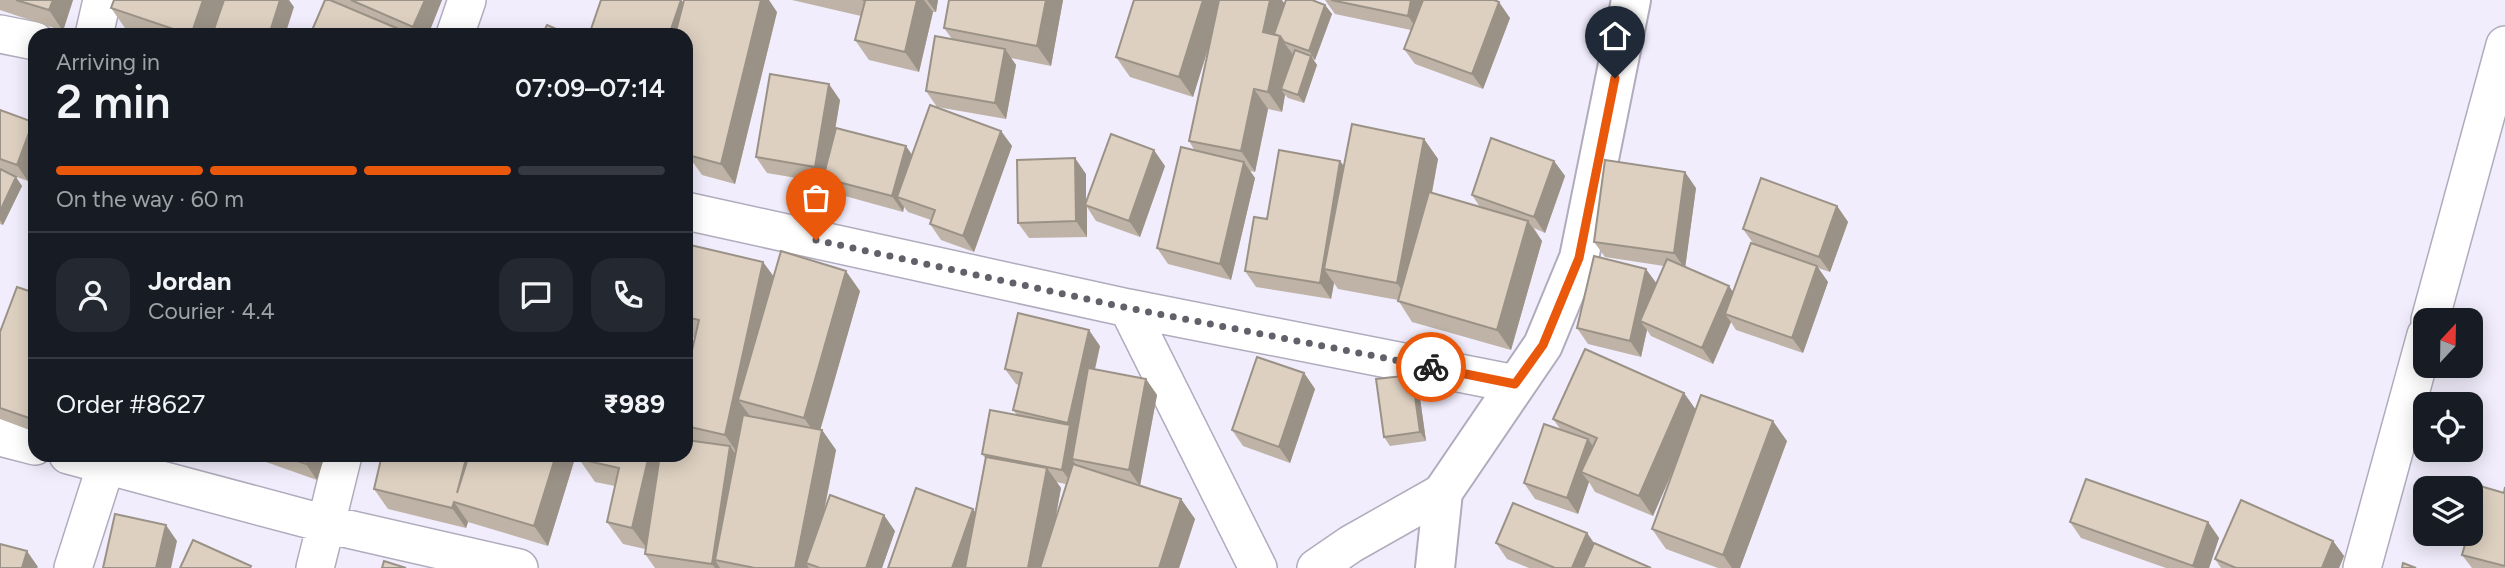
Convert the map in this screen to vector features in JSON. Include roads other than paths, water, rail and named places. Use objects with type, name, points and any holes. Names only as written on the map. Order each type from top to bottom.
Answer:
[{"type":"main road","points":[[1435,568],[1443,492],[1543,345],[1579,258],[1631,0]]},
{"type":"street","points":[[96,28],[102,0]]},
{"type":"street","points":[[457,28],[467,0]]},
{"type":"street","points":[[0,34],[28,40]]},
{"type":"street","points":[[2433,308],[2505,45]]},
{"type":"street","points":[[693,214],[1128,308],[1515,384]]},
{"type":"street","points":[[1128,308],[1258,568]]},
{"type":"street","points":[[2362,568],[2414,378]]},
{"type":"street","points":[[0,437],[28,444]]},
{"type":"street","points":[[95,462],[326,524],[519,568]]},
{"type":"street","points":[[315,568],[341,462]]},
{"type":"street","points":[[73,568],[106,465]]},
{"type":"street","points":[[1316,568],[1351,544],[1443,492]]}]
